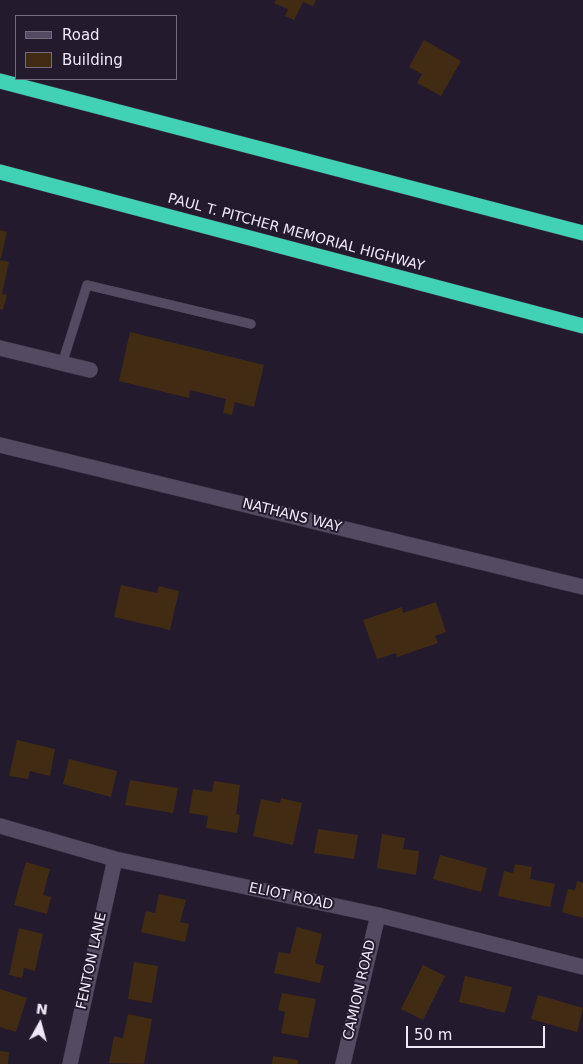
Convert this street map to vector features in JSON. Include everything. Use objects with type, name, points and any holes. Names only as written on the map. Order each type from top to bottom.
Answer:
[{"type":"highway","points":[[0,81],[583,233]]},
{"type":"highway","points":[[214,137],[583,223]]},
{"type":"highway","name":"PAUL T. PITCHER MEMORIAL HIGHWAY","points":[[0,172],[583,326]]},
{"type":"street","points":[[0,348],[90,370]]},
{"type":"street","name":"NATHANS WAY","points":[[0,445],[583,587]]},
{"type":"street","name":"ELIOT ROAD","points":[[0,826],[115,859],[378,916],[583,967]]},
{"type":"street","name":"FENTON LANE","points":[[70,1064],[115,859]]},
{"type":"street","name":"CAMION ROAD","points":[[343,1064],[378,916]]},
{"type":"lane","points":[[62,364],[87,285],[252,324]]},
{"type":"building","points":[[276,0],[316,0],[313,6],[303,2],[294,20],[285,16],[288,9],[274,3]]},
{"type":"building","points":[[424,40],[461,61],[441,96],[417,83],[422,74],[409,67]]},
{"type":"building","points":[[0,230],[7,232],[1,258],[0,258]]},
{"type":"building","points":[[0,260],[9,262],[2,294],[7,295],[3,310],[0,309]]},
{"type":"building","points":[[130,332],[264,365],[254,407],[235,402],[232,415],[223,413],[226,399],[190,390],[189,398],[119,381]]},
{"type":"building","points":[[121,585],[157,593],[159,586],[179,591],[170,630],[114,617]]},
{"type":"building","points":[[436,602],[446,632],[435,636],[438,643],[397,657],[396,653],[377,659],[363,620],[402,607],[403,613]]},
{"type":"building","points":[[17,740],[55,749],[50,776],[30,771],[28,779],[9,776]]},
{"type":"building","points":[[69,759],[117,771],[111,797],[63,784]]},
{"type":"building","points":[[130,780],[178,788],[173,813],[125,805]]},
{"type":"building","points":[[214,781],[240,785],[236,814],[240,815],[237,833],[206,828],[208,816],[189,813],[193,789],[212,792]]},
{"type":"building","points":[[281,798],[302,803],[293,845],[253,836],[261,799],[280,803]]},
{"type":"building","points":[[318,829],[358,835],[354,859],[314,853]]},
{"type":"building","points":[[382,834],[405,838],[403,849],[419,851],[416,875],[377,868]]},
{"type":"building","points":[[440,855],[487,868],[481,892],[433,879]]},
{"type":"building","points":[[26,862],[50,869],[43,895],[51,897],[47,914],[14,905]]},
{"type":"building","points":[[515,864],[532,867],[530,879],[555,884],[550,907],[498,896],[504,871],[513,873]]},
{"type":"building","points":[[577,881],[583,883],[583,918],[562,912],[568,889],[575,890]]},
{"type":"building","points":[[159,894],[186,900],[180,922],[189,924],[185,942],[141,932],[146,911],[155,913]]},
{"type":"building","points":[[297,927],[322,934],[315,963],[324,966],[320,983],[274,973],[279,952],[290,954]]},
{"type":"building","points":[[19,928],[43,934],[35,971],[24,968],[22,978],[9,975]]},
{"type":"building","points":[[134,962],[158,966],[152,1003],[128,999]]},
{"type":"building","points":[[423,965],[445,976],[423,1020],[401,1009]]},
{"type":"building","points":[[465,976],[512,987],[505,1013],[459,1002]]},
{"type":"building","points":[[0,989],[27,998],[16,1032],[0,1027]]},
{"type":"building","points":[[282,993],[316,999],[308,1038],[281,1033],[285,1012],[278,1010]]},
{"type":"building","points":[[538,995],[583,1008],[577,1032],[531,1019]]},
{"type":"building","points":[[128,1014],[152,1019],[144,1064],[109,1063],[114,1036],[123,1038]]},
{"type":"building","points":[[0,1051],[9,1052],[8,1064],[0,1064]]},
{"type":"building","points":[[273,1056],[298,1060],[298,1064],[272,1064]]}]
